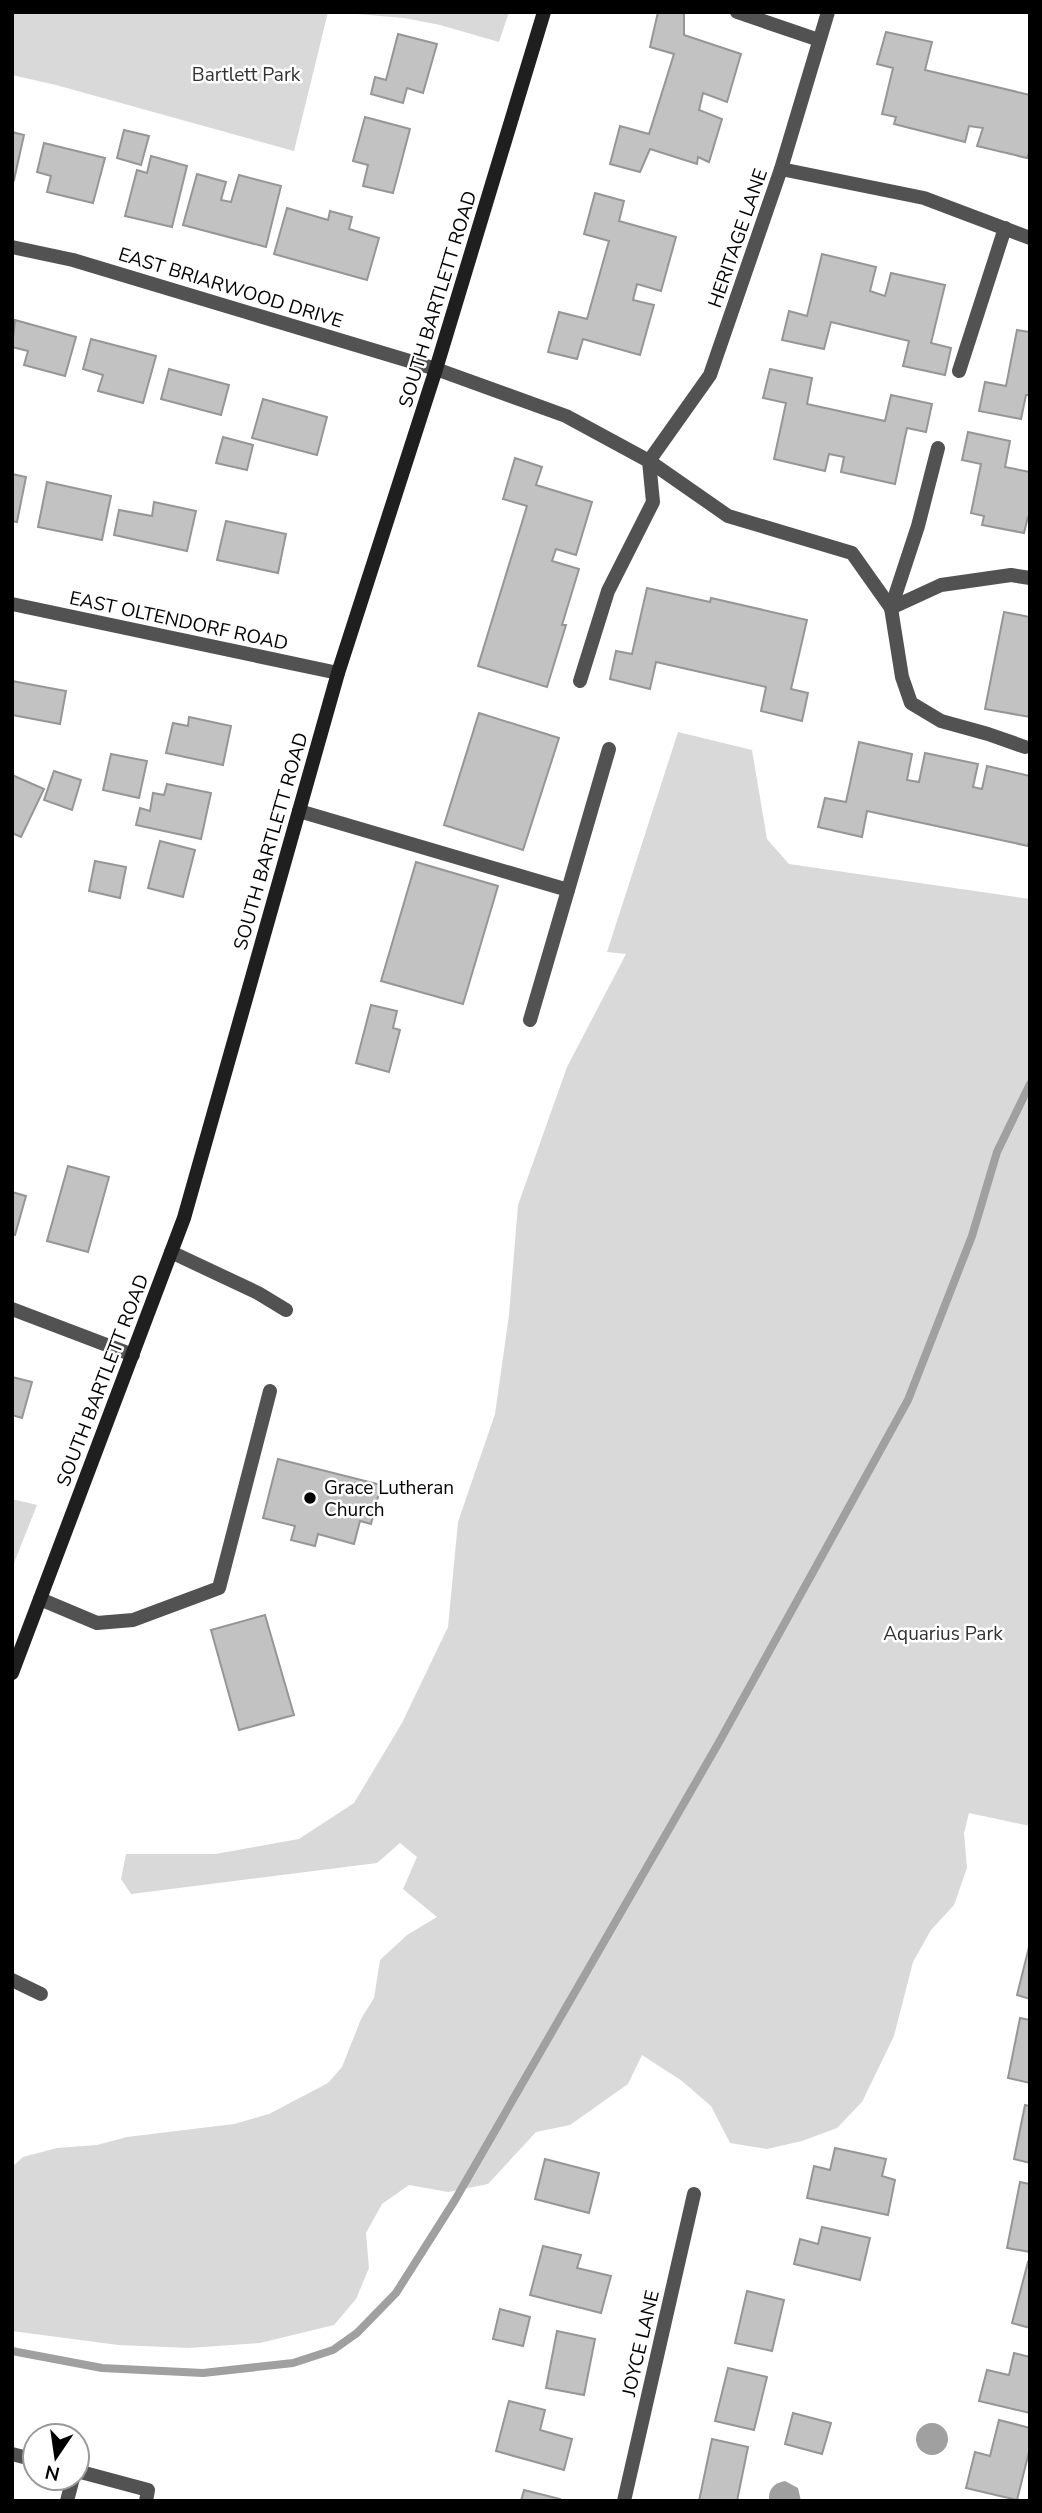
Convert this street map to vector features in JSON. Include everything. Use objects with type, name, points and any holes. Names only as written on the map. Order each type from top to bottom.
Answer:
[{"type":"main road","name":"SOUTH BARTLETT ROAD","points":[[12,1673],[184,1218],[338,673],[436,369],[544,12]]},
{"type":"street","points":[[737,12],[819,40]]},
{"type":"street","name":"HERITAGE LANE","points":[[649,461],[710,375],[781,169],[828,12]]},
{"type":"street","points":[[781,169],[924,198],[1030,238]]},
{"type":"street","points":[[960,371],[1005,228]]},
{"type":"street","name":"EAST BRIARWOOD DRIVE","points":[[12,247],[73,260],[436,369],[566,416],[649,461],[729,516],[852,553],[891,608]]},
{"type":"street","points":[[938,448],[918,526],[891,608],[902,677],[911,703],[941,721],[1025,747]]},
{"type":"street","points":[[580,681],[608,591],[653,502],[649,461]]},
{"type":"street","points":[[891,608],[941,585],[1012,575],[1030,578]]},
{"type":"street","name":"EAST OLTENDORF ROAD","points":[[12,604],[338,673]]},
{"type":"street","points":[[530,1020],[609,750]]},
{"type":"street","points":[[299,811],[568,890]]},
{"type":"street","points":[[171,1252],[258,1293],[286,1310]]},
{"type":"street","points":[[12,1309],[133,1355]]},
{"type":"street","points":[[40,1600],[97,1623],[133,1620],[219,1588],[270,1391]]},
{"type":"street","points":[[12,1980],[41,1994]]},
{"type":"street","name":"JOYCE LANE","points":[[624,2501],[694,2194]]},
{"type":"street","points":[[91,2475],[148,2490],[146,2501]]},
{"type":"green space","name":"Bartlett Park","points":[[12,12],[328,12],[294,151],[12,75]]},
{"type":"green space","points":[[333,12],[509,12],[499,42],[404,18]]},
{"type":"green space","name":"Aquarius Park","points":[[678,732],[752,750],[767,839],[789,864],[1030,899],[1030,1826],[969,1813],[964,1833],[967,1868],[954,1905],[931,1930],[913,1962],[894,2036],[862,2102],[837,2128],[802,2141],[767,2149],[730,2143],[711,2106],[682,2081],[642,2055],[628,2084],[570,2125],[536,2132],[488,2184],[448,2192],[409,2185],[382,2204],[366,2233],[369,2268],[356,2299],[334,2325],[260,2343],[189,2348],[118,2345],[12,2331],[12,2167],[23,2157],[57,2148],[97,2145],[127,2137],[234,2124],[269,2114],[328,2083],[342,2067],[361,2019],[374,1998],[380,1960],[407,1935],[437,1917],[403,1889],[417,1857],[400,1843],[377,1863],[131,1894],[121,1879],[126,1854],[215,1854],[299,1839],[354,1803],[402,1723],[448,1627],[458,1522],[495,1414],[509,1315],[518,1205],[567,1067],[626,954],[607,952]]},
{"type":"green space","points":[[12,1499],[37,1505],[12,1568]]},
{"type":"shaded area","points":[[932,2423],[943,2428],[948,2439],[943,2450],[932,2455],[921,2450],[916,2439],[921,2428]]},
{"type":"shaded area","points":[[785,2481],[798,2488],[801,2501],[769,2501],[772,2487]]},
{"type":"building","points":[[658,12],[684,12],[684,35],[741,54],[727,102],[703,93],[699,110],[722,119],[709,162],[698,157],[697,164],[650,149],[640,172],[610,164],[620,126],[649,134],[674,54],[650,47]]},
{"type":"building","points":[[886,32],[932,42],[925,70],[1030,95],[1030,150],[1027,158],[977,146],[983,128],[969,126],[965,142],[894,124],[896,117],[882,114],[893,68],[877,64]]},
{"type":"building","points":[[398,34],[437,44],[423,93],[407,88],[403,103],[371,94],[375,77],[386,80]]},
{"type":"building","points":[[365,117],[410,129],[393,193],[363,186],[368,165],[353,161]]},
{"type":"building","points":[[124,130],[149,136],[141,165],[117,158]]},
{"type":"building","points":[[12,132],[24,135],[14,180],[12,179]]},
{"type":"building","points":[[44,143],[105,158],[93,203],[47,192],[51,176],[37,172]]},
{"type":"building","points":[[151,156],[187,166],[172,227],[125,216],[137,170],[147,173]]},
{"type":"building","points":[[197,174],[226,182],[221,200],[231,202],[239,175],[281,186],[266,247],[183,225]]},
{"type":"building","points":[[595,193],[624,201],[619,221],[676,237],[661,291],[637,284],[633,300],[654,305],[640,355],[583,339],[577,359],[548,352],[559,312],[587,319],[609,241],[584,234]]},
{"type":"building","points":[[287,208],[328,220],[330,211],[352,217],[349,229],[379,238],[367,280],[274,254]]},
{"type":"building","points":[[822,254],[876,267],[870,291],[885,296],[891,273],[945,285],[931,343],[951,348],[945,375],[903,366],[909,341],[831,322],[824,349],[782,340],[789,311],[807,316]]},
{"type":"building","points":[[15,320],[76,337],[65,376],[24,365],[28,351],[12,347]]},
{"type":"building","points":[[1017,330],[1030,332],[1030,395],[1026,395],[1021,419],[979,411],[985,382],[1006,386]]},
{"type":"building","points":[[91,339],[156,356],[143,403],[98,391],[103,375],[83,369]]},
{"type":"building","points":[[169,369],[229,385],[221,415],[161,399]]},
{"type":"building","points":[[770,369],[812,378],[807,404],[885,421],[891,395],[932,404],[926,432],[907,428],[895,484],[841,472],[844,457],[829,454],[825,471],[774,459],[786,403],[763,398]]},
{"type":"building","points":[[263,399],[327,417],[317,455],[252,438]]},
{"type":"building","points":[[968,432],[1010,441],[1005,467],[1030,472],[1030,518],[1028,517],[1024,533],[982,525],[984,516],[971,513],[981,464],[962,460]]},
{"type":"building","points":[[223,437],[253,445],[247,470],[216,463]]},
{"type":"building","points":[[515,458],[542,467],[536,485],[592,502],[576,555],[556,549],[552,561],[579,569],[562,625],[566,625],[547,687],[478,666],[527,506],[503,499]]},
{"type":"building","points":[[12,474],[26,477],[17,522],[12,521]]},
{"type":"building","points":[[47,482],[111,496],[102,540],[38,527]]},
{"type":"building","points":[[154,502],[196,511],[187,551],[114,535],[119,510],[152,516]]},
{"type":"building","points":[[226,521],[286,534],[278,573],[217,560]]},
{"type":"building","points":[[647,588],[710,602],[711,598],[807,620],[791,689],[808,693],[802,721],[761,711],[766,687],[656,662],[650,689],[610,679],[616,651],[632,654]]},
{"type":"building","points":[[1004,612],[1030,617],[1030,717],[985,709]]},
{"type":"building","points":[[12,681],[66,691],[60,724],[12,715]]},
{"type":"building","points":[[479,713],[559,738],[523,850],[444,825]]},
{"type":"building","points":[[189,717],[231,726],[223,765],[166,753],[173,723],[188,726]]},
{"type":"building","points":[[859,742],[912,754],[907,780],[919,782],[925,753],[978,764],[973,787],[982,789],[987,766],[1030,776],[1028,846],[867,811],[862,837],[818,827],[825,798],[846,802]]},
{"type":"building","points":[[111,754],[147,761],[139,798],[103,790]]},
{"type":"building","points":[[54,771],[81,780],[72,810],[44,800]]},
{"type":"building","points":[[12,775],[44,789],[21,837],[12,833]]},
{"type":"building","points":[[167,784],[211,793],[201,839],[136,825],[140,808],[150,811],[153,793],[164,795]]},
{"type":"building","points":[[160,841],[195,850],[183,897],[148,888]]},
{"type":"building","points":[[95,861],[126,867],[120,898],[89,891]]},
{"type":"building","points":[[416,862],[498,886],[463,1004],[381,981]]},
{"type":"building","points":[[371,1005],[397,1011],[393,1028],[400,1030],[389,1072],[356,1063]]},
{"type":"building","points":[[68,1166],[109,1177],[88,1252],[47,1241]]},
{"type":"building","points":[[12,1192],[26,1196],[15,1235],[12,1234]]},
{"type":"building","points":[[12,1377],[32,1382],[22,1418],[12,1415]]},
{"type":"building","points":[[278,1459],[381,1485],[371,1524],[360,1521],[354,1544],[318,1534],[315,1546],[291,1540],[295,1526],[263,1518]]},
{"type":"building","points":[[265,1615],[294,1715],[239,1730],[211,1630]]},
{"type":"building","points":[[1030,1943],[1030,1999],[1017,1995]]},
{"type":"building","points":[[1020,2018],[1030,2020],[1030,2083],[1008,2078]]},
{"type":"building","points":[[1025,2105],[1030,2106],[1030,2163],[1014,2159]]},
{"type":"building","points":[[835,2148],[886,2159],[882,2176],[895,2180],[888,2215],[807,2198],[814,2166],[830,2170]]},
{"type":"building","points":[[545,2159],[599,2173],[589,2213],[535,2199]]},
{"type":"building","points":[[1020,2182],[1030,2184],[1030,2252],[1007,2248]]},
{"type":"building","points":[[822,2227],[870,2238],[860,2280],[794,2264],[800,2239],[818,2244]]},
{"type":"building","points":[[543,2246],[581,2255],[577,2268],[611,2276],[601,2313],[530,2295]]},
{"type":"building","points":[[1028,2262],[1030,2263],[1030,2328],[1012,2323]]},
{"type":"building","points":[[747,2291],[784,2300],[772,2351],[735,2343]]},
{"type":"building","points":[[500,2309],[530,2317],[523,2346],[493,2339]]},
{"type":"building","points":[[557,2331],[595,2339],[584,2395],[546,2388]]},
{"type":"building","points":[[1014,2353],[1030,2357],[1030,2413],[979,2401],[987,2370],[1009,2375]]},
{"type":"building","points":[[728,2368],[767,2377],[754,2430],[715,2421]]},
{"type":"building","points":[[509,2401],[545,2410],[540,2430],[572,2439],[564,2470],[496,2451]]},
{"type":"building","points":[[793,2413],[831,2423],[822,2454],[785,2444]]},
{"type":"building","points":[[999,2420],[1030,2428],[1030,2448],[1017,2500],[966,2488],[975,2452],[990,2456]]},
{"type":"building","points":[[712,2439],[748,2447],[737,2501],[699,2501]]},
{"type":"building","points":[[524,2490],[560,2499],[560,2501],[521,2501]]},
{"type":"waterway","points":[[12,2351],[102,2368],[203,2373],[293,2363],[333,2350],[357,2333],[396,2293],[455,2200],[718,1744],[908,1400],[972,1236],[997,1152],[1030,1084]]},
{"type":"place","name":"Grace Lutheran Church","points":[[310,1498]]}]
